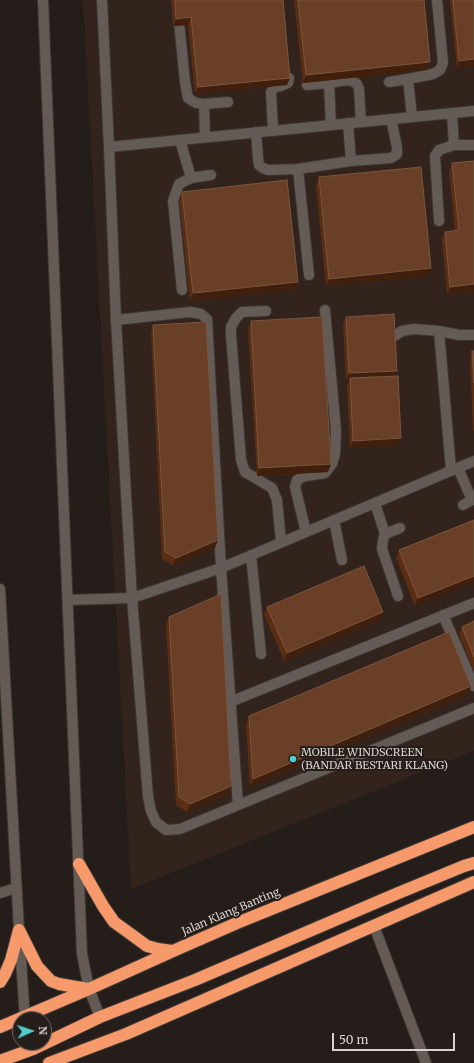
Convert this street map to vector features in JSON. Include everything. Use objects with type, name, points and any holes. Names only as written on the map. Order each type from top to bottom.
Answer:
[{"type":"highway","name":"Jalan Klang Banting","points":[[40,1011],[237,923],[474,827]]},
{"type":"highway","points":[[52,1038],[195,980],[474,863]]},
{"type":"highway","points":[[79,864],[114,922],[147,946],[173,951]]},
{"type":"highway","points":[[49,1063],[126,1034],[474,882]]},
{"type":"highway","points":[[19,930],[37,966],[51,980],[59,984],[89,989]]},
{"type":"highway","points":[[0,982],[11,960],[19,930]]},
{"type":"highway","name":"Jalan Klang Banting","points":[[0,1027],[12,1023]]},
{"type":"highway","points":[[0,1062],[22,1051]]},
{"type":"street","points":[[43,0],[82,954],[89,989],[100,1018]]},
{"type":"street","points":[[102,0],[116,320],[132,598],[148,796],[151,811],[156,822],[166,830],[180,829],[474,708]]},
{"type":"street","points":[[388,82],[433,74],[440,70],[444,62],[437,0]]},
{"type":"street","points":[[177,2],[188,98],[196,103],[204,104],[228,102]]},
{"type":"street","points":[[273,130],[271,92],[275,87],[288,83],[290,75],[289,68]]},
{"type":"street","points":[[408,79],[412,117]]},
{"type":"street","points":[[307,84],[347,80],[357,84],[359,89],[361,122]]},
{"type":"street","points":[[328,83],[331,125]]},
{"type":"street","points":[[204,104],[205,137]]},
{"type":"street","points":[[109,147],[474,111]]},
{"type":"street","points":[[452,113],[454,145]]},
{"type":"street","points":[[256,132],[259,165],[268,170],[298,169],[391,158],[397,154],[391,119]]},
{"type":"street","points":[[348,123],[352,162]]},
{"type":"street","points":[[180,140],[190,178]]},
{"type":"street","points":[[439,221],[435,156],[439,150],[454,145],[474,145]]},
{"type":"street","points":[[298,169],[309,275]]},
{"type":"street","points":[[182,290],[173,201],[179,184],[190,178],[211,175]]},
{"type":"street","points":[[306,532],[295,487],[297,480],[305,476],[325,473],[332,464],[335,454],[336,430],[325,310]]},
{"type":"street","points":[[266,311],[242,312],[236,318],[231,327],[231,335],[241,460],[246,472],[272,488],[277,500],[281,542]]},
{"type":"street","points":[[116,320],[190,312],[201,314],[207,319],[221,568],[238,805]]},
{"type":"street","points":[[396,335],[402,331],[414,329],[474,335]]},
{"type":"street","points":[[439,331],[455,469],[473,500],[463,505]]},
{"type":"street","points":[[68,600],[132,598],[221,568],[474,461]]},
{"type":"street","points":[[375,503],[385,534]]},
{"type":"street","points":[[334,520],[342,560]]},
{"type":"street","points":[[398,596],[382,549],[382,540],[385,534],[400,528]]},
{"type":"street","points":[[251,555],[261,654]]},
{"type":"street","points":[[0,589],[16,888],[25,1011]]},
{"type":"street","points":[[230,702],[474,603]]},
{"type":"street","points":[[443,615],[474,686]]},
{"type":"street","points":[[0,893],[16,888]]},
{"type":"street","points":[[374,926],[426,1063]]},
{"type":"shaded area","points":[[83,0],[474,0],[474,751],[131,889]]},
{"type":"building","points":[[175,0],[283,0],[290,78],[198,87],[191,17],[176,19]]},
{"type":"building","points":[[298,0],[424,0],[430,62],[306,75]]},
{"type":"building","points":[[453,0],[474,0],[474,59],[459,61]]},
{"type":"building","points":[[474,161],[474,284],[450,287],[445,232],[459,230],[452,163]]},
{"type":"building","points":[[421,167],[431,268],[329,279],[319,177]]},
{"type":"building","points":[[287,180],[298,282],[193,293],[182,192]]},
{"type":"building","points":[[394,314],[397,371],[349,373],[346,317]]},
{"type":"building","points":[[322,317],[331,464],[259,468],[251,321]]},
{"type":"building","points":[[206,322],[218,540],[176,558],[165,552],[153,325]]},
{"type":"building","points":[[472,351],[474,351],[474,383]]},
{"type":"building","points":[[398,376],[401,438],[353,441],[350,378]]},
{"type":"building","points":[[474,520],[474,576],[418,598],[399,550]]},
{"type":"building","points":[[364,566],[383,612],[287,653],[267,607]]},
{"type":"building","points":[[221,594],[231,786],[190,804],[179,797],[169,617]]},
{"type":"building","points":[[474,621],[474,657],[462,627]]},
{"type":"building","points":[[449,632],[471,686],[253,779],[249,716]]},
{"type":"place","name":"MOBILE WINDSCREEN (BANDAR BESTARI KLANG)","points":[[293,759]]}]
